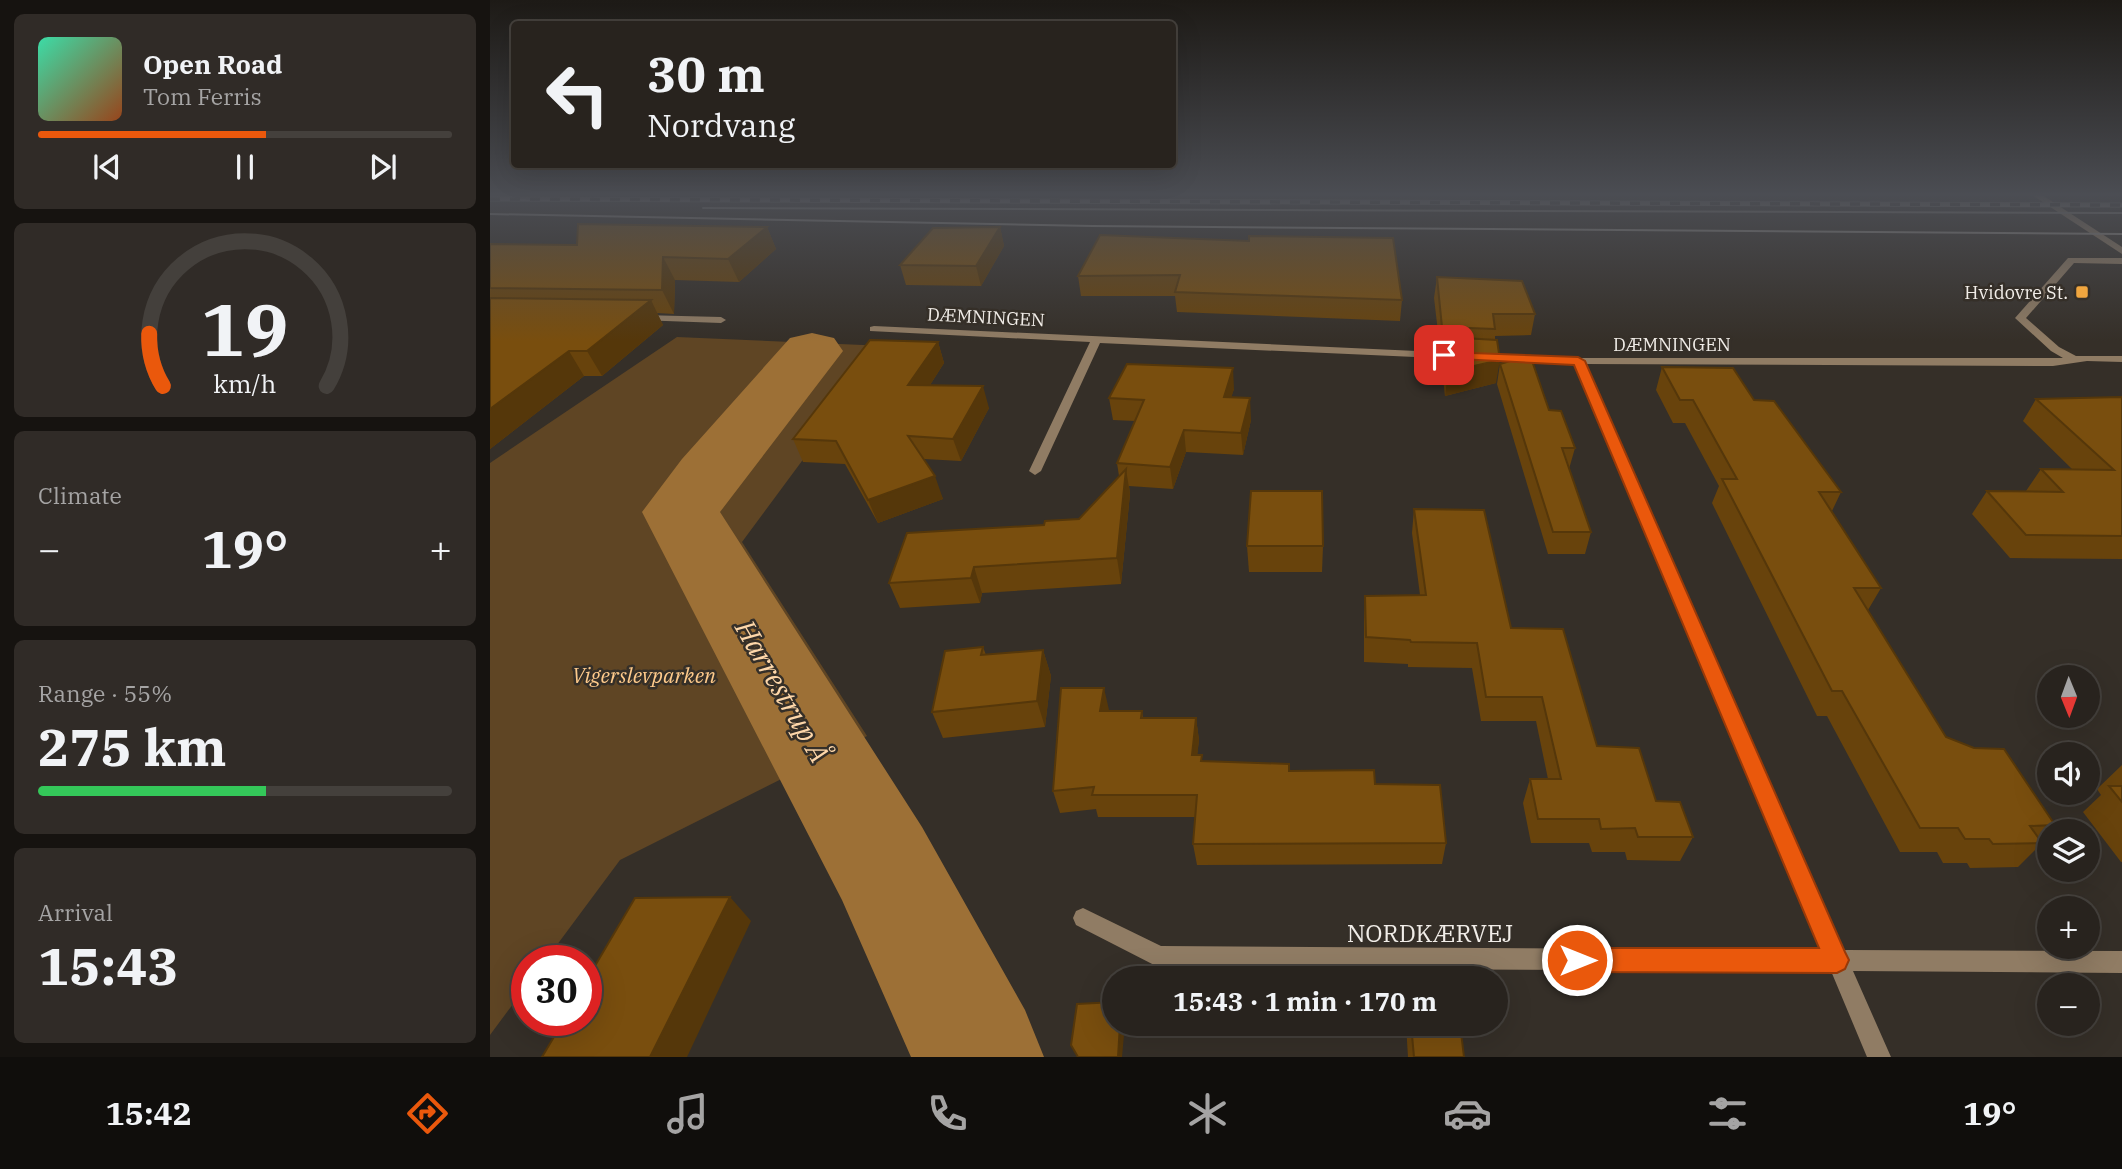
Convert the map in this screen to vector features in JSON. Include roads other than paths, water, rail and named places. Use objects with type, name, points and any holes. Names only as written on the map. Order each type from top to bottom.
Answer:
[{"type":"street","points":[[2074,360],[2055,349],[2020,318],[2071,260],[2122,261]]},
{"type":"street","points":[[626,318],[721,320]]},
{"type":"street","name":"DÆMNINGEN","points":[[874,329],[1578,361],[2053,363],[2122,359]]},
{"type":"street","points":[[1035,471],[1096,340]]},
{"type":"street","points":[[1578,361],[1879,1057]]},
{"type":"street","name":"NORDKÆRVEJ","points":[[1083,918],[1160,957],[2122,962]]},
{"type":"waterway","name":"Harrestrup Å","points":[[812,351],[708,475],[681,512],[882,864],[978,1057]]},
{"type":"place","name":"Hvidovre St.","points":[[2082,292]]},
{"type":"park label","name":"Vigerslevparken","points":[[644,675]]}]
